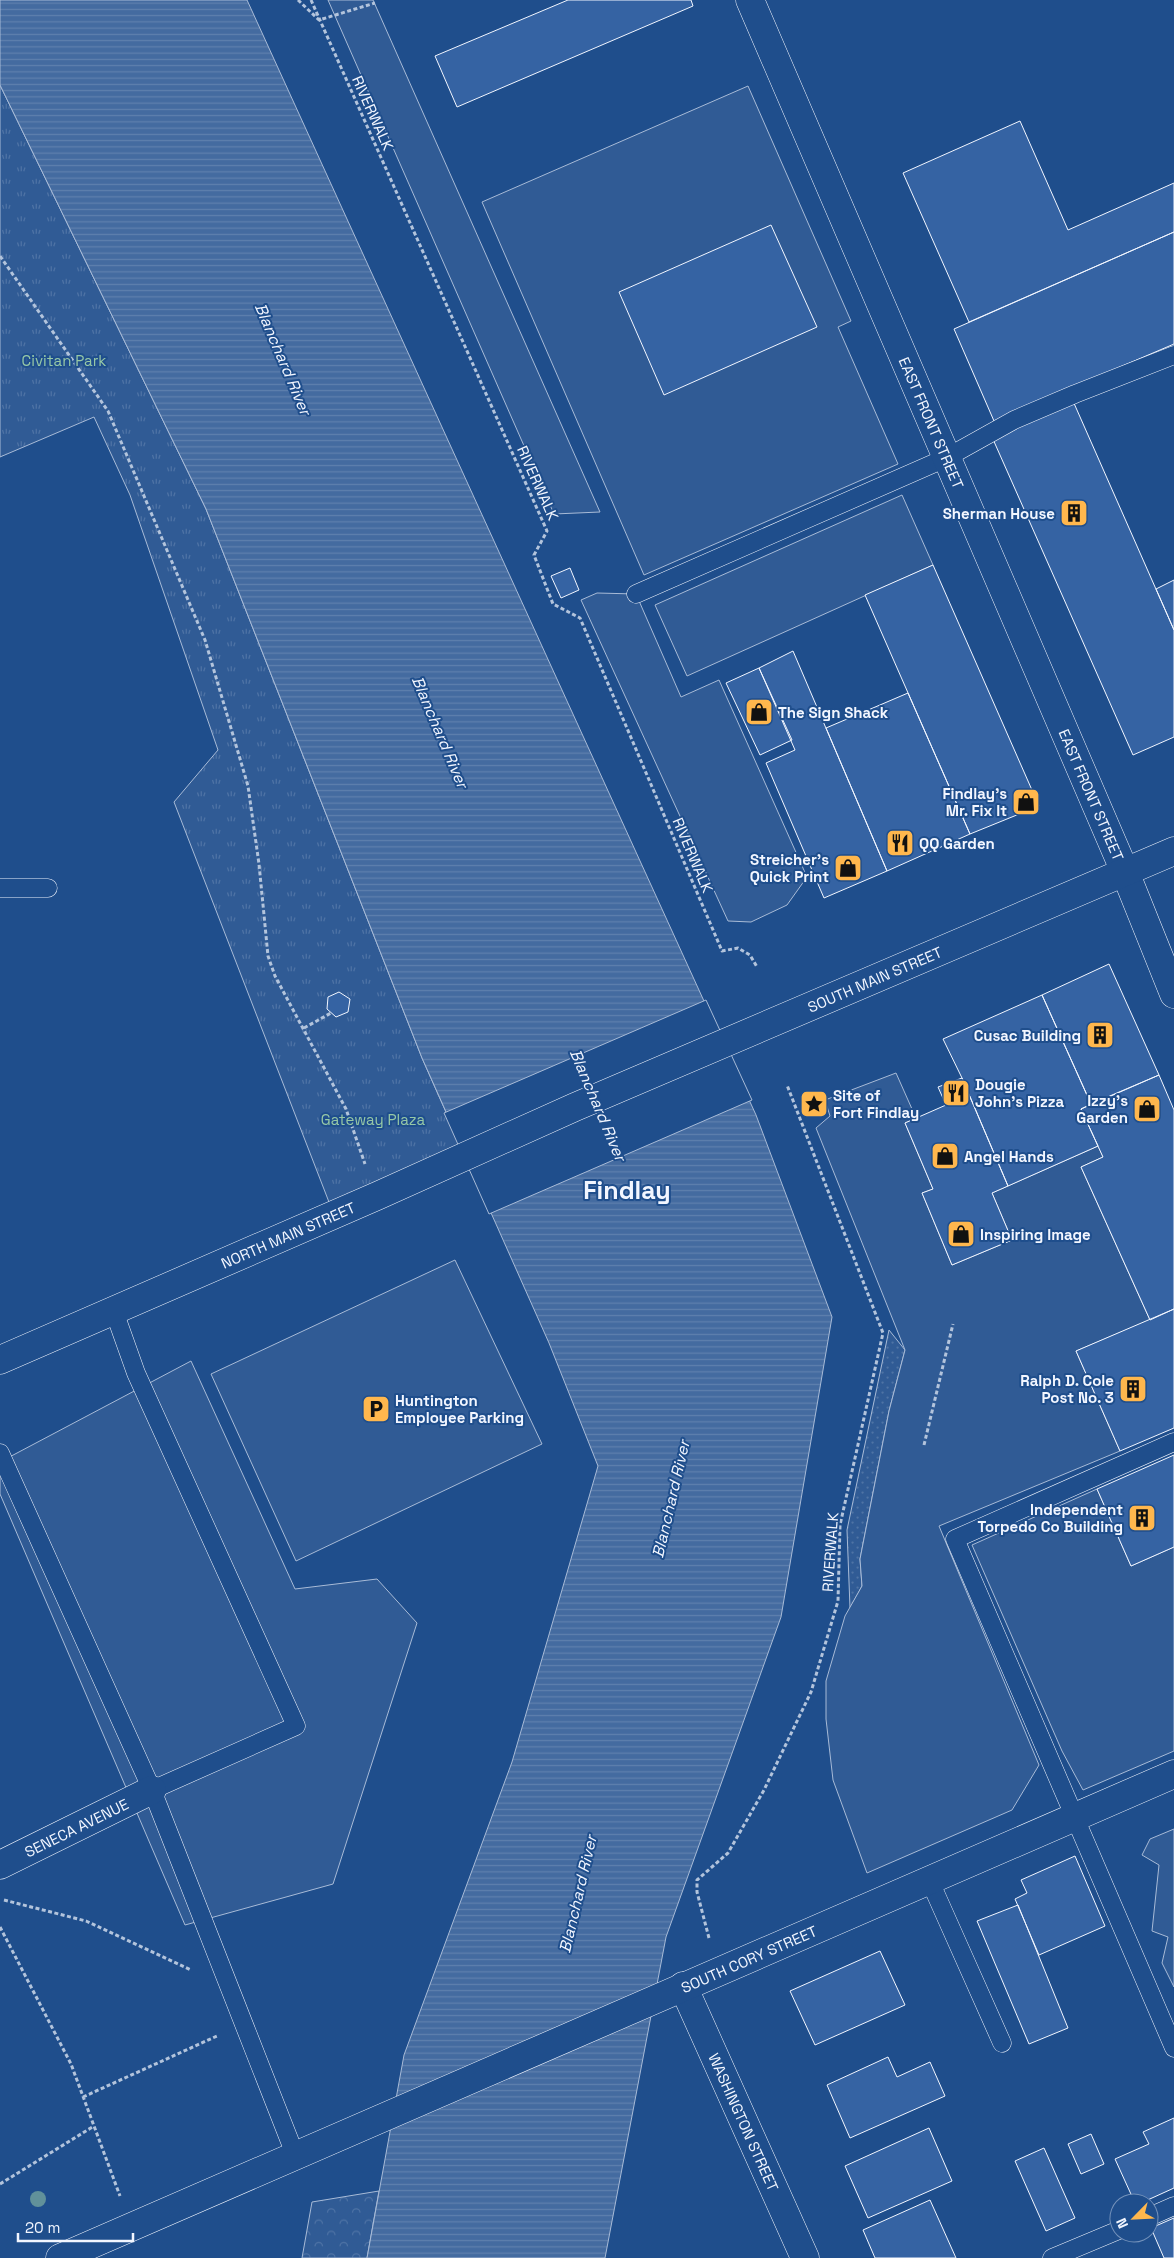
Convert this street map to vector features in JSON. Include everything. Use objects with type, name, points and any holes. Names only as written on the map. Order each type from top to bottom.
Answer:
[{"type":"main road","name":"EAST FRONT STREET","points":[[750,0],[1124,872],[1174,994]]},
{"type":"main road","name":"SOUTH MAIN STREET","points":[[575,1107],[1174,852]]},
{"type":"main road","name":"NORTH MAIN STREET","points":[[0,1360],[445,1166],[575,1107]]},
{"type":"main road","name":"SOUTH CORY STREET","points":[[60,2258],[1174,1774]]},
{"type":"main road","name":"SENECA AVENUE","points":[[0,1865],[152,1790]]},
{"type":"main road","name":"WASHINGTON STREET","points":[[684,1986],[805,2258]]},
{"type":"lane","points":[[636,594],[946,458],[1014,420],[1174,356]]},
{"type":"lane","points":[[0,888],[48,888]]},
{"type":"lane","points":[[114,1311],[136,1373],[296,1726],[152,1790]]},
{"type":"lane","points":[[1174,1442],[955,1538],[1174,2048]]},
{"type":"lane","points":[[0,1453],[152,1790],[296,2156]]},
{"type":"lane","points":[[929,1879],[1002,2043]]},
{"type":"lane","points":[[1159,2213],[1174,2206]]},
{"type":"lane","points":[[1052,2258],[1109,2234]]},
{"type":"path","points":[[298,0],[319,20],[375,3]]},
{"type":"path","name":"RIVERWALK","points":[[311,0],[547,531],[534,555],[553,604],[580,618],[722,951],[738,948],[750,955],[757,967]]},
{"type":"path","points":[[0,256],[108,411],[205,640],[248,786],[259,864],[268,956],[275,976],[346,1109],[376,1196]]},
{"type":"path","points":[[304,1028],[331,1013]]},
{"type":"path","name":"RIVERWALK","points":[[717,1972],[702,1916],[697,1892],[697,1880],[728,1853],[764,1790],[811,1692],[838,1601],[840,1525],[883,1333],[787,1085]]},
{"type":"path","points":[[924,1445],[953,1324]]},
{"type":"path","points":[[0,1898],[86,1921],[230,1988]]},
{"type":"path","points":[[0,1927],[71,2064],[131,2227]]},
{"type":"path","points":[[83,2097],[244,2024]]},
{"type":"path","points":[[0,2184],[94,2126]]},
{"type":"green space","name":"Gateway Plaza","points":[[0,85],[206,509],[422,1058],[461,1146],[334,1215],[174,802],[218,750],[130,495],[94,417],[0,457]]},
{"type":"green space","points":[[889,1330],[905,1350],[889,1411],[860,1559],[862,1586],[850,1608],[847,1530]]},
{"type":"green space","points":[[379,2191],[367,2258],[302,2258],[312,2202]]},
{"type":"shaded area","points":[[328,0],[373,0],[600,512],[554,514]]},
{"type":"shaded area","points":[[748,86],[851,321],[838,327],[898,464],[644,575],[482,202]]},
{"type":"shaded area","points":[[902,495],[933,565],[687,676],[655,605]]},
{"type":"shaded area","points":[[597,593],[636,594],[681,697],[719,680],[807,877],[787,905],[751,922],[728,921],[581,600]]},
{"type":"shaded area","points":[[896,1073],[916,1118],[905,1123],[933,1189],[922,1193],[952,1265],[1012,1240],[992,1193],[1098,1146],[1103,1157],[1081,1167],[1150,1320],[1076,1351],[1120,1451],[939,1526],[1039,1765],[1012,1810],[867,1873],[833,1780],[826,1719],[826,1681],[845,1616],[862,1586],[860,1559],[889,1411],[905,1350],[816,1128],[830,1116],[825,1100]]},
{"type":"shaded area","name":"Huntington Employee Parking","points":[[455,1260],[542,1444],[296,1561],[211,1374]]},
{"type":"shaded area","points":[[191,1361],[295,1589],[377,1579],[417,1623],[333,1884],[185,1925],[0,1494],[0,1462]]},
{"type":"shaded area","points":[[1097,1489],[1131,1566],[1174,1547],[1174,1751],[1083,1790],[1062,1751],[972,1545]]},
{"type":"shaded area","points":[[1174,1829],[1174,1987],[1162,1963],[1168,1937],[1152,1931],[1159,1865],[1142,1855],[1150,1839]]},
{"type":"water","name":"Blanchard River","points":[[0,0],[247,0],[756,1115],[832,1317],[781,1617],[666,1937],[605,2258],[367,2258],[404,2055],[512,1762],[598,1466],[549,1343],[422,1058],[206,509],[0,85]]},
{"type":"pier","points":[[706,1000],[752,1100],[489,1214],[444,1113]]},
{"type":"building","points":[[568,0],[691,0],[693,6],[457,107],[435,56]]},
{"type":"building","points":[[1020,121],[1068,230],[1174,183],[1174,232],[969,322],[903,173]]},
{"type":"building","points":[[771,225],[817,327],[664,395],[619,292]]},
{"type":"building","points":[[1174,232],[1174,344],[994,421],[954,329]]},
{"type":"building","name":"Sherman House","points":[[1073,401],[1174,630],[1174,737],[1133,755],[992,437]]},
{"type":"building","points":[[933,565],[1039,806],[970,834],[865,595]]},
{"type":"building","points":[[570,568],[579,590],[561,598],[551,576]]},
{"type":"building","points":[[1174,580],[1174,630],[1156,589]]},
{"type":"building","points":[[793,651],[887,871],[824,898],[766,763],[795,750],[759,668]]},
{"type":"building","name":"The Sign Shack","points":[[759,668],[792,740],[760,755],[726,683]]},
{"type":"building","points":[[908,693],[970,834],[887,871],[826,728]]},
{"type":"building","name":"Cusac Building","points":[[1109,964],[1159,1075],[1091,1104],[1042,995]]},
{"type":"building","points":[[339,992],[350,999],[348,1012],[336,1017],[327,1009],[328,997]]},
{"type":"building","points":[[1042,995],[1091,1104],[1081,1109],[1098,1146],[1008,1186],[962,1078],[943,1039]]},
{"type":"building","points":[[1159,1075],[1174,1110],[1174,1309],[1150,1320],[1081,1167],[1103,1157],[1081,1109]]},
{"type":"building","points":[[962,1078],[1008,1186],[992,1193],[1012,1240],[952,1265],[922,1193],[933,1189],[905,1123],[946,1105],[938,1087]]},
{"type":"building","name":"Ralph D. Cole Post No. 3","points":[[1174,1309],[1174,1428],[1120,1451],[1076,1351]]},
{"type":"building","name":"Independent Torpedo Co Building","points":[[1174,1455],[1174,1547],[1131,1566],[1097,1489]]},
{"type":"building","points":[[1075,1856],[1105,1926],[1039,1955],[1015,1899],[1027,1893],[1021,1880]]},
{"type":"building","points":[[1018,1905],[1068,2028],[1029,2044],[977,1921]]},
{"type":"building","points":[[880,1951],[905,2005],[815,2045],[790,1991]]},
{"type":"building","points":[[888,2057],[897,2077],[930,2062],[945,2096],[850,2138],[827,2085]]},
{"type":"building","points":[[1174,2118],[1174,2188],[1159,2195],[1159,2193],[1130,2193],[1115,2159],[1149,2144],[1143,2132]]},
{"type":"building","points":[[929,2128],[952,2181],[868,2218],[845,2166]]},
{"type":"building","points":[[1091,2134],[1104,2164],[1081,2174],[1068,2144]]},
{"type":"building","points":[[1044,2148],[1075,2218],[1046,2231],[1015,2161]]},
{"type":"building","points":[[930,2200],[956,2258],[875,2258],[863,2230]]},
{"type":"building","points":[[1174,2218],[1174,2258],[1164,2258],[1158,2243],[1159,2225]]},
{"type":"place","name":"Sherman House","points":[[1074,513]]},
{"type":"place","name":"The Sign Shack","points":[[759,712]]},
{"type":"place","name":"Findlay's Mr. Fix It","points":[[1026,802]]},
{"type":"place","name":"QQ Garden","points":[[900,843]]},
{"type":"place","name":"Streicher's Quick Print","points":[[848,868]]},
{"type":"place","name":"Cusac Building","points":[[1100,1035]]},
{"type":"place","name":"Dougie John's Pizza","points":[[956,1093]]},
{"type":"place","name":"Site of Fort Findlay","points":[[814,1104]]},
{"type":"place","name":"Izzy's Garden","points":[[1147,1109]]},
{"type":"place","name":"Angel Hands","points":[[945,1156]]},
{"type":"place","name":"Inspiring Image","points":[[961,1234]]},
{"type":"place","name":"Ralph D. Cole Post No. 3","points":[[1133,1389]]},
{"type":"place","name":"Huntington Employee Parking","points":[[376,1409]]},
{"type":"place","name":"Independent Torpedo Co Building","points":[[1142,1518]]},
{"type":"district","name":"Findlay","points":[[627,1190]]},
{"type":"park label","name":"Civitan Park","points":[[64,360]]}]
